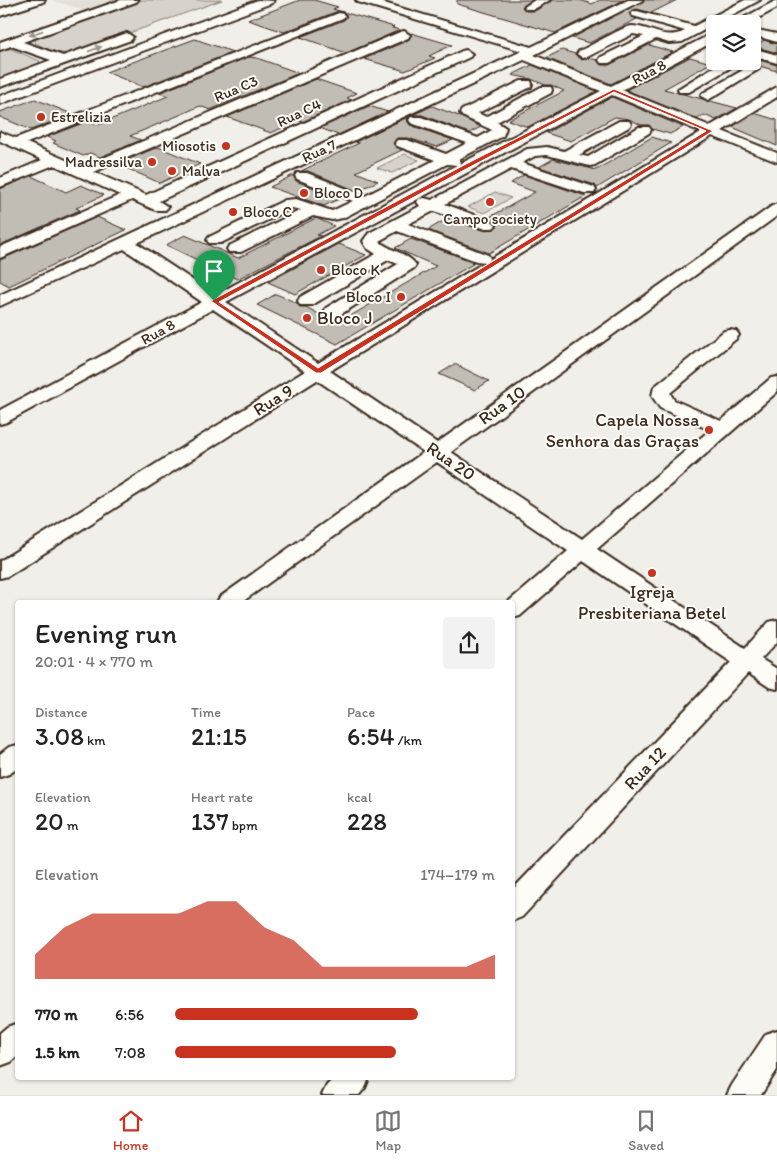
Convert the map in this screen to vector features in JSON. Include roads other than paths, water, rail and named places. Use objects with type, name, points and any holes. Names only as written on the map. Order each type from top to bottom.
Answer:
[{"type":"street","points":[[0,12],[39,0]]},
{"type":"street","points":[[6,44],[132,0]]},
{"type":"street","points":[[0,100],[270,0]]},
{"type":"street","points":[[362,0],[528,53],[614,91],[777,158]]},
{"type":"street","points":[[530,7],[544,0]]},
{"type":"street","name":"Rua 7","points":[[0,301],[637,0]]},
{"type":"street","points":[[730,0],[750,2],[764,10]]},
{"type":"street","points":[[583,54],[630,31],[639,31],[676,40],[750,2]]},
{"type":"street","points":[[755,15],[777,3]]},
{"type":"street","points":[[637,14],[695,30]]},
{"type":"street","points":[[15,143],[339,16]]},
{"type":"street","points":[[761,28],[769,23]]},
{"type":"street","points":[[0,83],[138,33]]},
{"type":"street","points":[[761,34],[777,38]]},
{"type":"street","name":"Rua C3","points":[[82,172],[404,35]]},
{"type":"street","points":[[605,60],[656,35]]},
{"type":"street","name":"Rua 8","points":[[0,418],[466,166],[614,91],[706,41]]},
{"type":"street","points":[[6,44],[63,60]]},
{"type":"street","name":"Rua C4","points":[[146,201],[466,54]]},
{"type":"street","points":[[761,55],[777,59]]},
{"type":"street","points":[[684,89],[717,70]]},
{"type":"street","points":[[708,96],[750,70]]},
{"type":"street","points":[[215,240],[290,203],[298,203],[327,216],[335,216],[365,201],[480,143],[500,130],[467,113],[526,84]]},
{"type":"street","points":[[486,122],[546,90]]},
{"type":"street","name":"Rua 9","points":[[0,571],[318,372],[777,91]]},
{"type":"street","points":[[416,120],[480,143]]},
{"type":"street","points":[[566,156],[624,124]]},
{"type":"street","points":[[332,312],[408,265],[405,261],[387,254],[373,245],[371,241],[375,236],[532,152],[538,150],[590,162],[644,130]]},
{"type":"street","points":[[0,136],[180,216]]},
{"type":"street","points":[[402,143],[466,166]]},
{"type":"street","points":[[0,183],[54,160]]},
{"type":"street","points":[[510,164],[589,190]]},
{"type":"street","points":[[302,176],[365,201]]},
{"type":"street","points":[[0,254],[131,194]]},
{"type":"street","points":[[410,196],[488,225]]},
{"type":"street","name":"Rua 10","points":[[231,600],[777,209]]},
{"type":"street","points":[[235,249],[312,210]]},
{"type":"street","points":[[396,225],[482,258]]},
{"type":"street","name":"Rua 20","points":[[125,242],[777,681]]},
{"type":"street","points":[[306,301],[387,254]]},
{"type":"street","points":[[723,429],[667,404],[660,396],[661,391],[730,335]]},
{"type":"street","points":[[515,608],[777,382]]},
{"type":"street","name":"Rua 12","points":[[515,906],[777,628]]},
{"type":"street","points":[[0,767],[15,756]]},
{"type":"street","points":[[0,1052],[15,1040]]},
{"type":"street","points":[[743,1095],[777,1044]]},
{"type":"street","points":[[338,1095],[352,1080]]},
{"type":"place","name":"Estrelizia","points":[[41,117]]},
{"type":"place","name":"Miosotis","points":[[226,146]]},
{"type":"place","name":"Madressilva","points":[[152,162]]},
{"type":"place","name":"Malva","points":[[172,171]]},
{"type":"place","name":"Bloco D","points":[[304,193]]},
{"type":"place","name":"Campo society","points":[[490,202]]},
{"type":"place","name":"Bloco C","points":[[233,212]]},
{"type":"place","name":"Bloco K","points":[[321,270]]},
{"type":"place","name":"Bloco I","points":[[401,297]]},
{"type":"place","name":"Bloco J","points":[[307,318]]},
{"type":"place","name":"Capela Nossa Senhora das Graças","points":[[709,430]]},
{"type":"place","name":"Igreja Presbiteriana Betel","points":[[652,573]]}]
